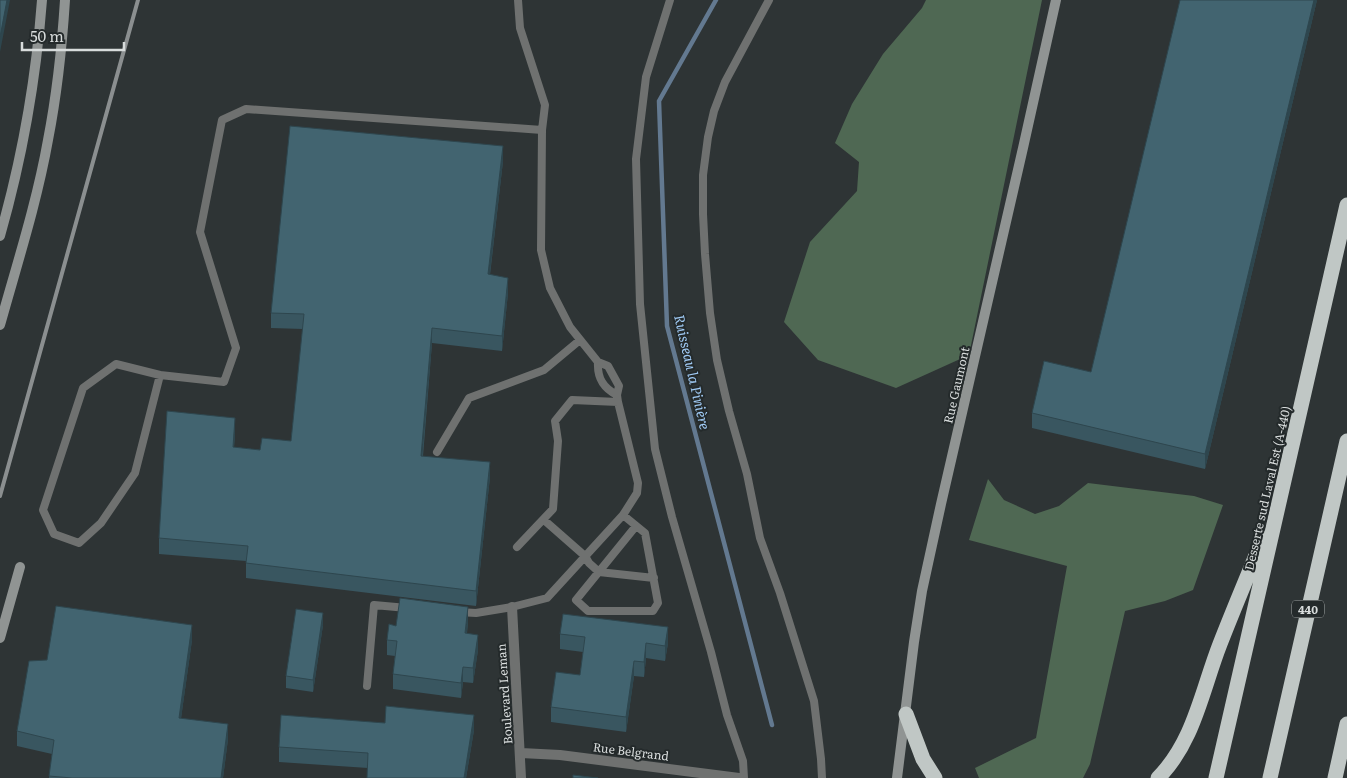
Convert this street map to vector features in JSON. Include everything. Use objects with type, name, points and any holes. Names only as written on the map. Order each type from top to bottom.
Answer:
[{"type":"highway","name":"Desserte sud Laval Est (A-440)","points":[[1216,778],[1347,205]]},
{"type":"highway","name":"440","points":[[1270,778],[1347,441]]},
{"type":"highway","points":[[1158,778],[1180,750],[1191,726],[1219,646],[1280,497]]},
{"type":"highway","points":[[906,714],[923,759],[935,778]]},
{"type":"highway","points":[[1334,778],[1347,724]]},
{"type":"street","points":[[0,236],[30,106],[42,0]]},
{"type":"street","points":[[0,325],[32,212],[48,141],[59,74],[65,0]]},
{"type":"street","name":"Rue Gaumont","points":[[897,778],[916,625],[933,539],[1056,0]]},
{"type":"street","points":[[0,638],[20,567]]},
{"type":"street","name":"Boulevard Leman","points":[[512,608],[521,778]]},
{"type":"street","name":"Rue Belgrand","points":[[521,753],[560,755],[739,778]]},
{"type":"lane","points":[[448,611],[476,613],[512,608],[546,598],[623,515],[637,493],[638,483],[617,398],[619,386],[608,366],[598,362],[570,327],[550,288],[540,250],[542,130],[545,105],[520,28],[518,0]]},
{"type":"lane","points":[[670,0],[646,77],[636,159],[640,304],[655,449],[672,517],[728,715],[743,761],[744,778]]},
{"type":"lane","points":[[769,0],[725,82],[714,111],[708,137],[703,175],[702,214],[710,313],[717,360],[747,474],[760,538],[780,593],[814,701],[822,778]]},
{"type":"lane","points":[[160,375],[135,473],[101,523],[79,542],[54,534],[43,510],[83,388],[116,364],[160,375],[224,382],[236,348],[200,232],[222,120],[246,109],[542,130]]},
{"type":"lane","points":[[437,452],[469,398],[544,370],[580,340]]},
{"type":"lane","points":[[598,362],[597,372],[604,386],[617,398]]},
{"type":"lane","points":[[517,547],[553,509],[558,441],[555,421],[572,400],[617,398]]},
{"type":"lane","points":[[623,515],[645,533],[658,603],[653,611],[588,611],[576,600],[636,526]]},
{"type":"lane","points":[[544,520],[585,556],[600,572],[654,578]]},
{"type":"lane","points":[[367,686],[374,605],[411,608]]},
{"type":"green space","points":[[926,0],[1042,0],[969,355],[896,388],[818,360],[784,322],[810,242],[857,191],[859,162],[835,143],[852,104],[883,54],[922,8]]},
{"type":"green space","points":[[988,479],[1004,500],[1035,514],[1059,506],[1088,483],[1194,496],[1223,505],[1193,590],[1165,601],[1125,611],[1090,764],[1083,778],[979,778],[975,768],[1036,738],[1067,566],[969,540]]},
{"type":"building","points":[[0,0],[7,0],[0,37]]},
{"type":"building","points":[[1180,0],[1314,0],[1205,454],[1032,413],[1044,361],[1091,372]]},
{"type":"building","points":[[290,126],[503,146],[488,274],[508,278],[502,336],[432,328],[421,456],[490,462],[476,591],[246,563],[248,546],[159,538],[167,411],[235,418],[233,447],[260,450],[262,438],[291,441],[304,314],[271,313]]},
{"type":"building","points":[[400,598],[468,607],[465,633],[478,635],[473,668],[463,667],[461,683],[393,674],[397,641],[387,640],[389,624],[396,626]]},
{"type":"building","points":[[56,606],[192,625],[179,718],[228,724],[221,778],[72,778],[49,776],[54,740],[17,731],[29,661],[47,660]]},
{"type":"building","points":[[296,609],[323,613],[313,680],[286,676]]},
{"type":"building","points":[[563,614],[668,627],[665,646],[646,643],[644,662],[634,661],[626,717],[551,707],[556,672],[580,675],[585,637],[560,634]]},
{"type":"building","points":[[386,706],[474,715],[464,778],[367,778],[368,753],[279,747],[281,715],[385,723]]},
{"type":"building","points":[[573,775],[598,778],[573,778]]},
{"type":"waterway","name":"Ruisseau la Pinière","points":[[716,0],[659,101],[667,326],[772,725]]},
{"type":"railway","points":[[0,496],[138,0]]}]
